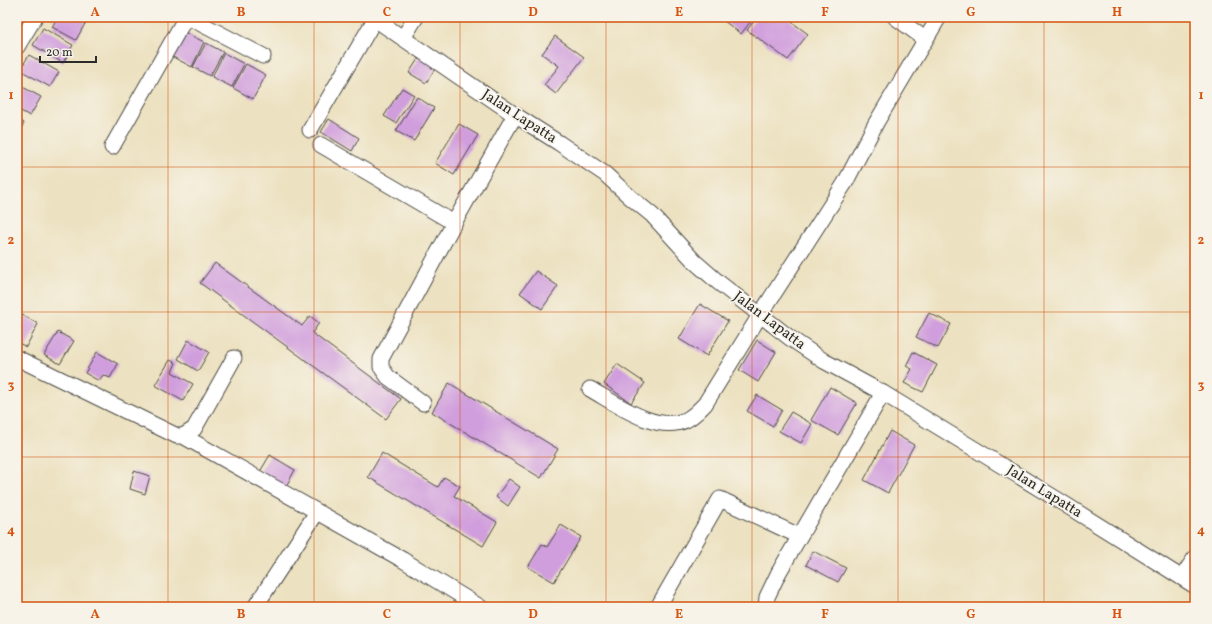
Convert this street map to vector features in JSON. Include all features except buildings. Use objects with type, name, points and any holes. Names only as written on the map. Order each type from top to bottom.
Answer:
[{"type":"street","points":[[18,42],[35,17]]},
{"type":"street","points":[[112,147],[187,17],[263,56]]},
{"type":"street","points":[[403,38],[416,17]]},
{"type":"street","points":[[895,17],[925,39]]},
{"type":"street","points":[[590,389],[624,409],[650,421],[676,423],[686,420],[696,414],[704,404],[845,183],[876,122],[939,17]]},
{"type":"street","points":[[310,130],[374,18]]},
{"type":"street","name":"Jalan Lapatta","points":[[374,18],[515,115],[560,143],[605,174],[652,215],[695,262],[718,282],[790,338],[824,361],[883,393],[1052,496],[1195,586]]},
{"type":"street","points":[[423,403],[388,377],[381,367],[381,358],[454,223],[515,115]]},
{"type":"street","points":[[321,144],[454,223]]},
{"type":"street","points":[[17,358],[161,428],[170,434],[183,436],[403,560],[480,607]]},
{"type":"street","points":[[183,436],[194,429],[234,358]]},
{"type":"street","points":[[766,607],[767,597],[778,572],[883,393]]},
{"type":"street","points":[[658,607],[720,499],[799,536]]},
{"type":"street","points":[[255,607],[317,512]]},
{"type":"street","points":[[1182,577],[1195,558]]}]
